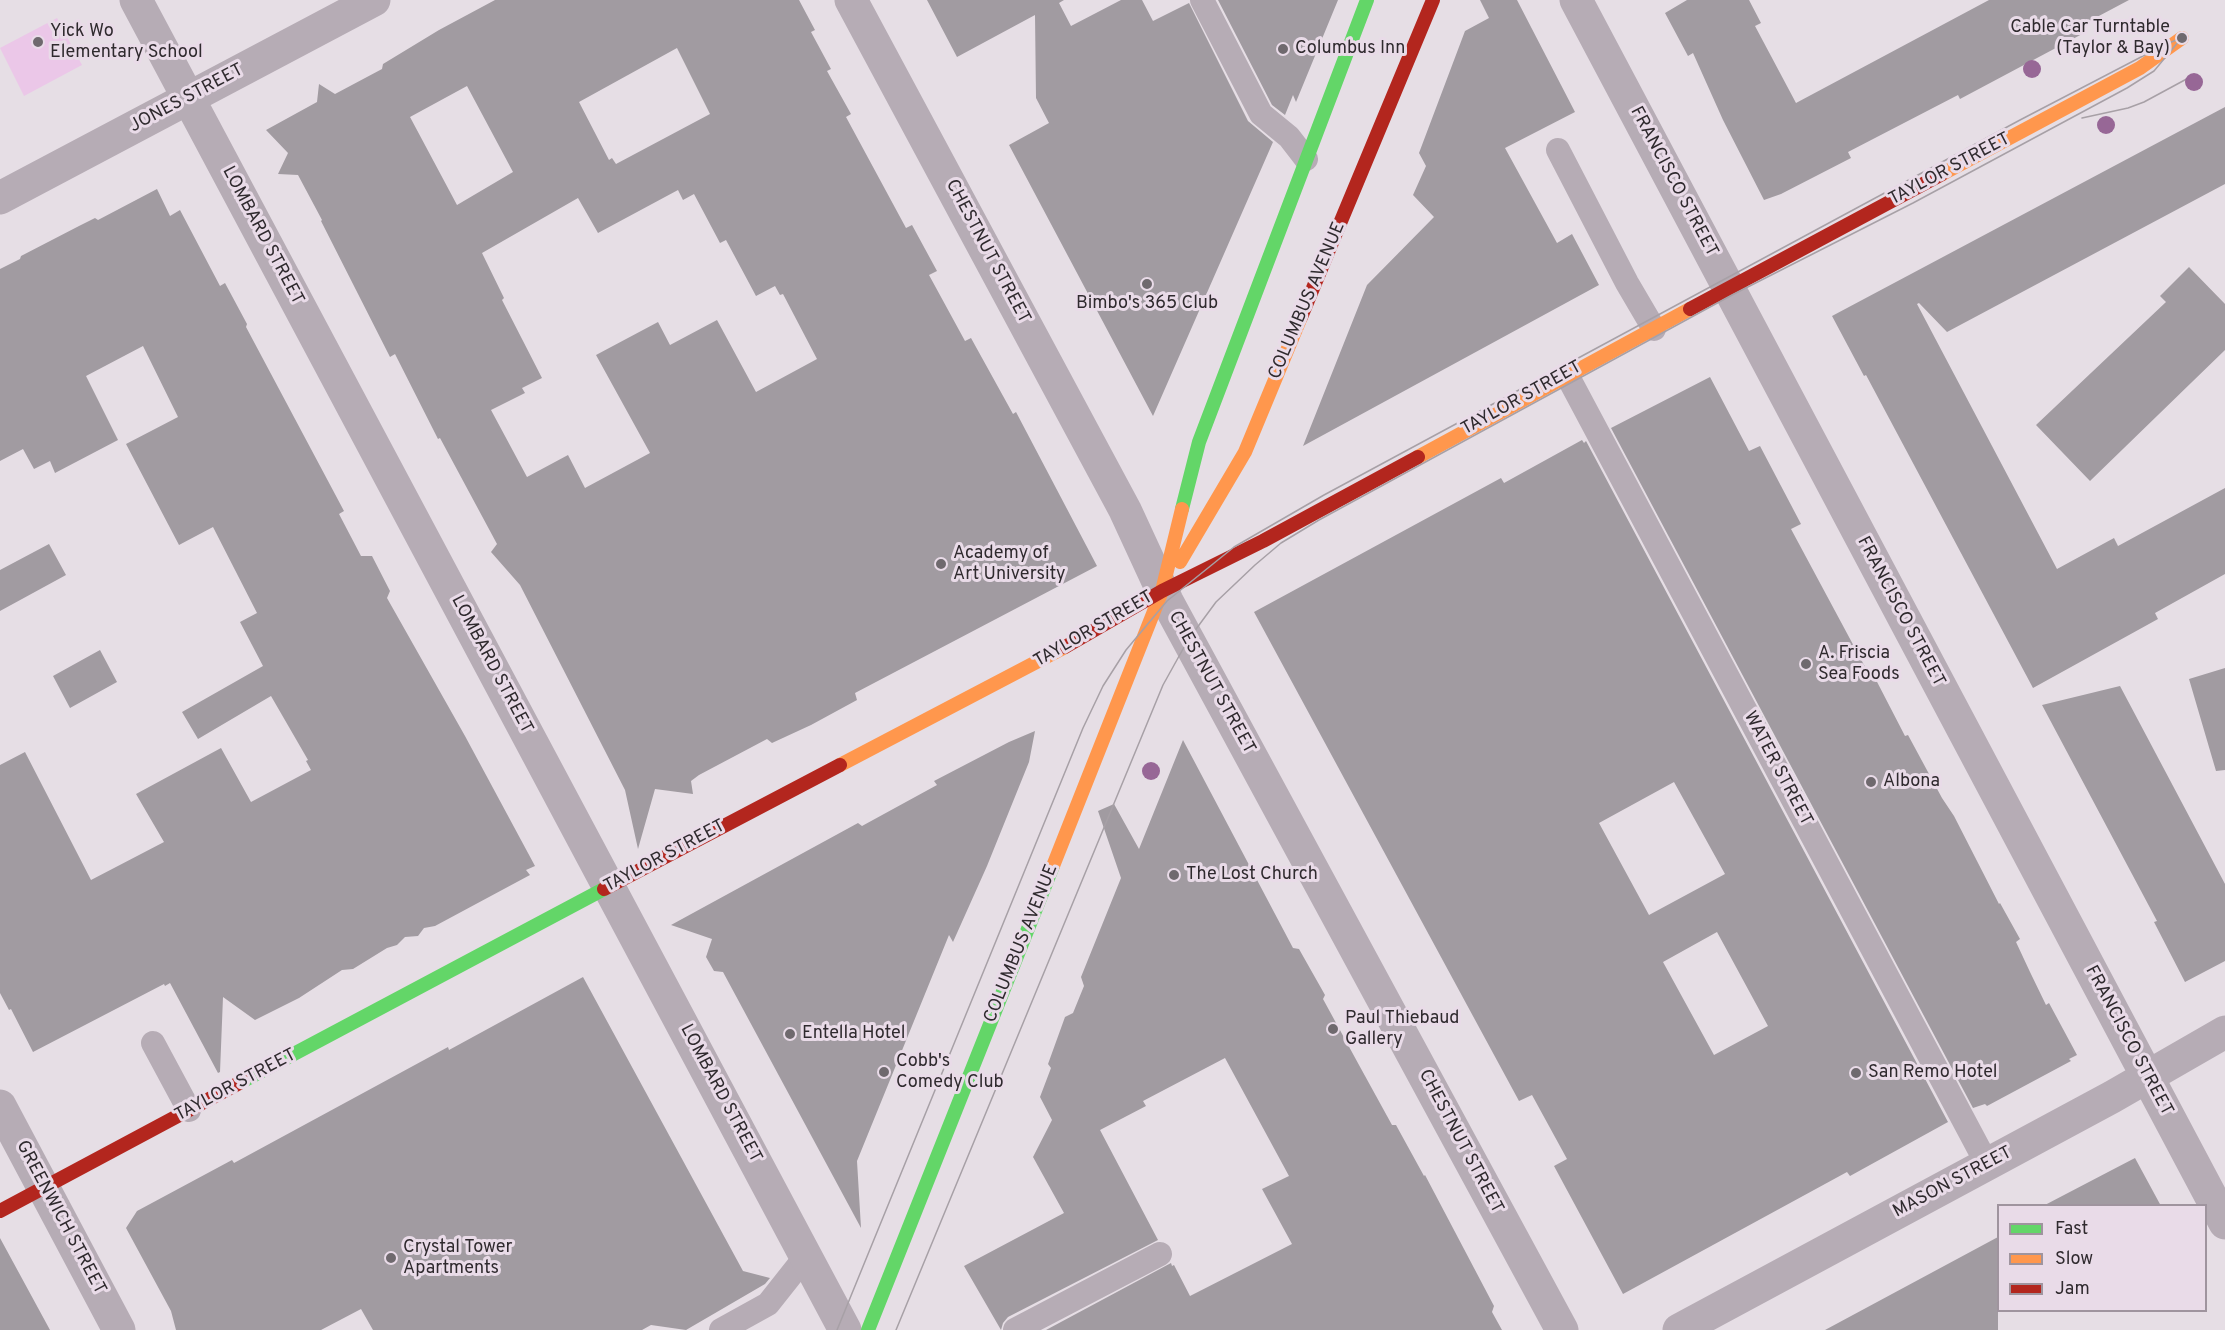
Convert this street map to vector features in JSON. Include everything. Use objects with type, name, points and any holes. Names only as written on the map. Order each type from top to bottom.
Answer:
[{"type":"street","name":"LOMBARD STREET","points":[[136,0],[845,1330]]},
{"type":"street","name":"JONES STREET","points":[[0,198],[374,0]]},
{"type":"street","name":"CHESTNUT STREET","points":[[851,0],[1125,510],[1162,591],[1562,1330]]},
{"type":"street","name":"COLUMBUS AVENUE","points":[[868,1330],[1162,591],[1199,442],[1367,0]]},
{"type":"street","name":"COLUMBUS AVENUE","points":[[1162,591],[1245,452],[1433,0]]},
{"type":"street","name":"FRANCISCO STREET","points":[[1576,0],[2225,1223]]},
{"type":"street","name":"TAYLOR STREET","points":[[0,1211],[609,886],[1064,649],[1162,591],[1263,541],[2140,68],[2182,38]]},
{"type":"street","name":"MASON STREET","points":[[1678,1330],[2147,1077],[2225,1032]]},
{"type":"street","name":"GREENWICH STREET","points":[[0,1106],[119,1330]]},
{"type":"lane","points":[[1202,0],[1261,114],[1289,137],[1306,159]]},
{"type":"lane","points":[[1558,150],[1627,283],[1654,329]]},
{"type":"lane","name":"WATER STREET","points":[[1567,375],[1987,1164]]},
{"type":"lane","points":[[153,1043],[189,1110]]},
{"type":"lane","points":[[1015,1330],[1160,1254]]},
{"type":"lane","points":[[720,1330],[768,1304],[806,1256]]},
{"type":"shaded area","points":[[57,18],[82,65],[24,96],[0,48]]},
{"type":"building","points":[[495,0],[799,0],[815,30],[811,32],[831,69],[827,71],[851,114],[846,117],[906,228],[912,225],[937,271],[929,275],[965,341],[971,338],[1013,414],[1016,412],[1097,566],[855,693],[857,700],[811,725],[772,743],[767,739],[699,775],[691,781],[693,794],[655,789],[638,849],[625,790],[520,585],[491,552],[497,544],[440,438],[438,439],[395,354],[390,357],[298,175],[278,174],[288,153],[266,130],[317,102],[319,84],[335,94],[382,69],[383,64]],"holes":[[[677,48],[710,114],[616,164],[612,158],[609,160],[579,102]],[[467,86],[513,172],[457,205],[410,117]],[[678,190],[683,200],[694,194],[720,243],[726,240],[756,296],[775,286],[780,295],[783,294],[817,359],[756,392],[717,320],[670,345],[658,322],[596,355],[650,453],[585,488],[568,455],[527,477],[491,410],[525,393],[522,388],[542,378],[502,300],[504,298],[482,253],[578,198],[598,233]]]},
{"type":"building","name":"Bimbo's 365 Club","points":[[927,0],[1064,0],[1059,3],[1071,26],[1121,0],[1142,0],[1153,21],[1189,3],[1248,121],[1273,142],[1153,416],[1009,145],[1049,123],[1036,98],[1035,15],[957,57]]},
{"type":"building","name":"Columbus Inn","points":[[1218,0],[1338,0],[1296,102],[1293,95],[1285,115],[1272,105]]},
{"type":"building","points":[[1480,0],[1517,0],[1575,112],[1505,148],[1557,243],[1572,234],[1599,285],[1303,446],[1367,285],[1434,217],[1413,195],[1426,166],[1419,153],[1465,31],[1489,18]]},
{"type":"building","points":[[1687,0],[1749,0],[1761,23],[1755,26],[1796,103],[1989,0],[2129,0],[2080,26],[2084,33],[1960,99],[1958,95],[1848,152],[1851,158],[1781,194],[1764,200],[1723,120],[1693,53],[1688,56],[1665,13]]},
{"type":"building","points":[[2225,107],[2225,184],[1947,332],[1919,303],[1917,304],[2057,569],[2114,538],[2118,546],[2225,488],[2225,574],[2155,613],[2158,619],[2033,688],[1866,375],[1864,376],[1832,316]]},
{"type":"building","points":[[157,189],[170,216],[180,210],[220,286],[225,283],[344,511],[339,514],[361,556],[372,556],[390,591],[387,598],[535,866],[526,870],[530,875],[435,926],[424,928],[418,936],[405,937],[397,945],[387,948],[353,969],[342,970],[299,998],[255,1020],[223,997],[220,1072],[218,1073],[170,983],[165,986],[164,984],[33,1052],[0,993],[0,765],[25,752],[91,880],[164,842],[136,794],[221,748],[251,802],[311,770],[306,761],[308,760],[271,696],[198,739],[182,712],[263,666],[240,622],[257,613],[213,527],[179,545],[126,444],[178,417],[143,346],[86,376],[118,440],[55,473],[50,461],[34,469],[23,449],[0,461],[0,269],[79,226],[95,218],[98,220]]},
{"type":"building","points":[[2189,267],[2225,304],[2225,350],[2090,481],[2036,425],[2166,302],[2160,296]]},
{"type":"building","points":[[1710,377],[1749,451],[1760,446],[1801,524],[1791,529],[1871,678],[1874,676],[1905,736],[1908,735],[1954,816],[1999,904],[2020,939],[2016,942],[2046,1005],[2049,1003],[2077,1055],[2069,1059],[2071,1061],[1987,1106],[1985,1104],[1973,1108],[1611,428]]},
{"type":"building","points":[[1582,440],[1584,443],[1586,441],[1948,1122],[1850,1176],[1847,1172],[1623,1294],[1554,1166],[1567,1159],[1532,1095],[1519,1101],[1254,612],[1501,478],[1504,483]],"holes":[[[1674,782],[1725,874],[1649,915],[1599,823]],[[1717,932],[1768,1026],[1714,1055],[1663,962]]]},
{"type":"building","points":[[49,544],[66,575],[0,611],[0,570]]},
{"type":"building","points":[[100,650],[117,682],[70,708],[53,676]]},
{"type":"building","points":[[2225,668],[2225,770],[2216,771],[2189,679]]},
{"type":"building","points":[[2120,686],[2225,884],[2225,961],[2185,982],[2154,922],[2157,921],[2042,705]]},
{"type":"building","points":[[1035,731],[1029,762],[987,866],[953,942],[949,935],[857,1161],[861,1228],[723,972],[714,971],[706,957],[712,939],[671,925],[858,823],[862,826],[937,785],[934,781]]},
{"type":"building","points":[[1183,740],[1293,948],[1299,949],[1325,995],[1323,999],[1392,1125],[1396,1125],[1425,1175],[1494,1306],[1492,1312],[1502,1330],[1046,1330],[1171,1263],[1190,1296],[1292,1244],[1262,1189],[1289,1176],[1225,1058],[1143,1101],[1146,1106],[1100,1130],[1158,1240],[1008,1317],[1001,1330],[964,1266],[1064,1213],[1033,1157],[1052,1120],[1040,1097],[1051,1068],[1048,1064],[1065,1017],[1073,1013],[1084,986],[1081,977],[1121,878],[1098,811],[1114,804],[1139,849]]},
{"type":"building","points":[[583,977],[743,1271],[770,1278],[765,1284],[686,1330],[651,1325],[642,1330],[373,1330],[361,1309],[321,1330],[176,1330],[171,1311],[126,1228],[137,1211],[232,1160],[234,1163]]},
{"type":"building","points":[[2135,1158],[2160,1204],[2047,1204]]},
{"type":"building","points":[[0,1238],[50,1330],[0,1330]]},
{"type":"building","points":[[1997,1238],[1998,1330],[1825,1330]]},
{"type":"tram line","points":[[837,1330],[1083,728],[1103,686],[1126,650],[1167,601],[1234,547],[1324,495],[2020,120],[2166,44],[2182,38]]},
{"type":"tram line","points":[[896,1330],[1163,685],[1188,640],[1216,602],[1281,543],[1319,520],[1732,295],[1913,203],[2127,88],[2154,71],[2179,41]]},
{"type":"tram line","points":[[2082,118],[2128,108],[2144,102],[2194,75]]},
{"type":"traffic: fast","points":[[1182,509],[1199,442],[1367,0]]},
{"type":"traffic: fast","points":[[868,1330],[1053,866]]},
{"type":"traffic: fast","points":[[243,1081],[604,889]]},
{"type":"traffic: slow","points":[[1942,174],[2140,68],[2182,38]]},
{"type":"traffic: slow","points":[[1418,457],[1690,309]]},
{"type":"traffic: slow","points":[[1180,562],[1245,452],[1301,317]]},
{"type":"traffic: slow","points":[[1053,866],[1162,591],[1182,509]]},
{"type":"traffic: slow","points":[[840,765],[1065,647]]},
{"type":"traffic: jam","points":[[1301,317],[1433,0]]},
{"type":"traffic: jam","points":[[1690,309],[1942,174]]},
{"type":"traffic: jam","points":[[1065,647],[1162,591],[1263,541],[1418,457]]},
{"type":"traffic: jam","points":[[604,889],[840,765]]},
{"type":"traffic: jam","points":[[0,1211],[243,1081]]},
{"type":"place","name":"Cable Car Turntable (Taylor & Bay)","points":[[2182,38]]},
{"type":"place","name":"Yick Wo Elementary School","points":[[38,42]]},
{"type":"place","name":"Columbus Inn","points":[[1283,49]]},
{"type":"place","name":"Bimbo's 365 Club","points":[[1147,284]]},
{"type":"place","name":"Academy of Art University","points":[[941,564]]},
{"type":"place","name":"A. Friscia Sea Foods","points":[[1806,664]]},
{"type":"place","name":"Albona","points":[[1871,782]]},
{"type":"place","name":"The Lost Church","points":[[1174,875]]},
{"type":"place","name":"Paul Thiebaud Gallery","points":[[1333,1029]]},
{"type":"place","name":"Entella Hotel","points":[[790,1034]]},
{"type":"place","name":"Cobb's Comedy Club","points":[[884,1072]]},
{"type":"place","name":"San Remo Hotel","points":[[1856,1073]]},
{"type":"place","name":"Crystal Tower Apartments","points":[[391,1258]]}]
